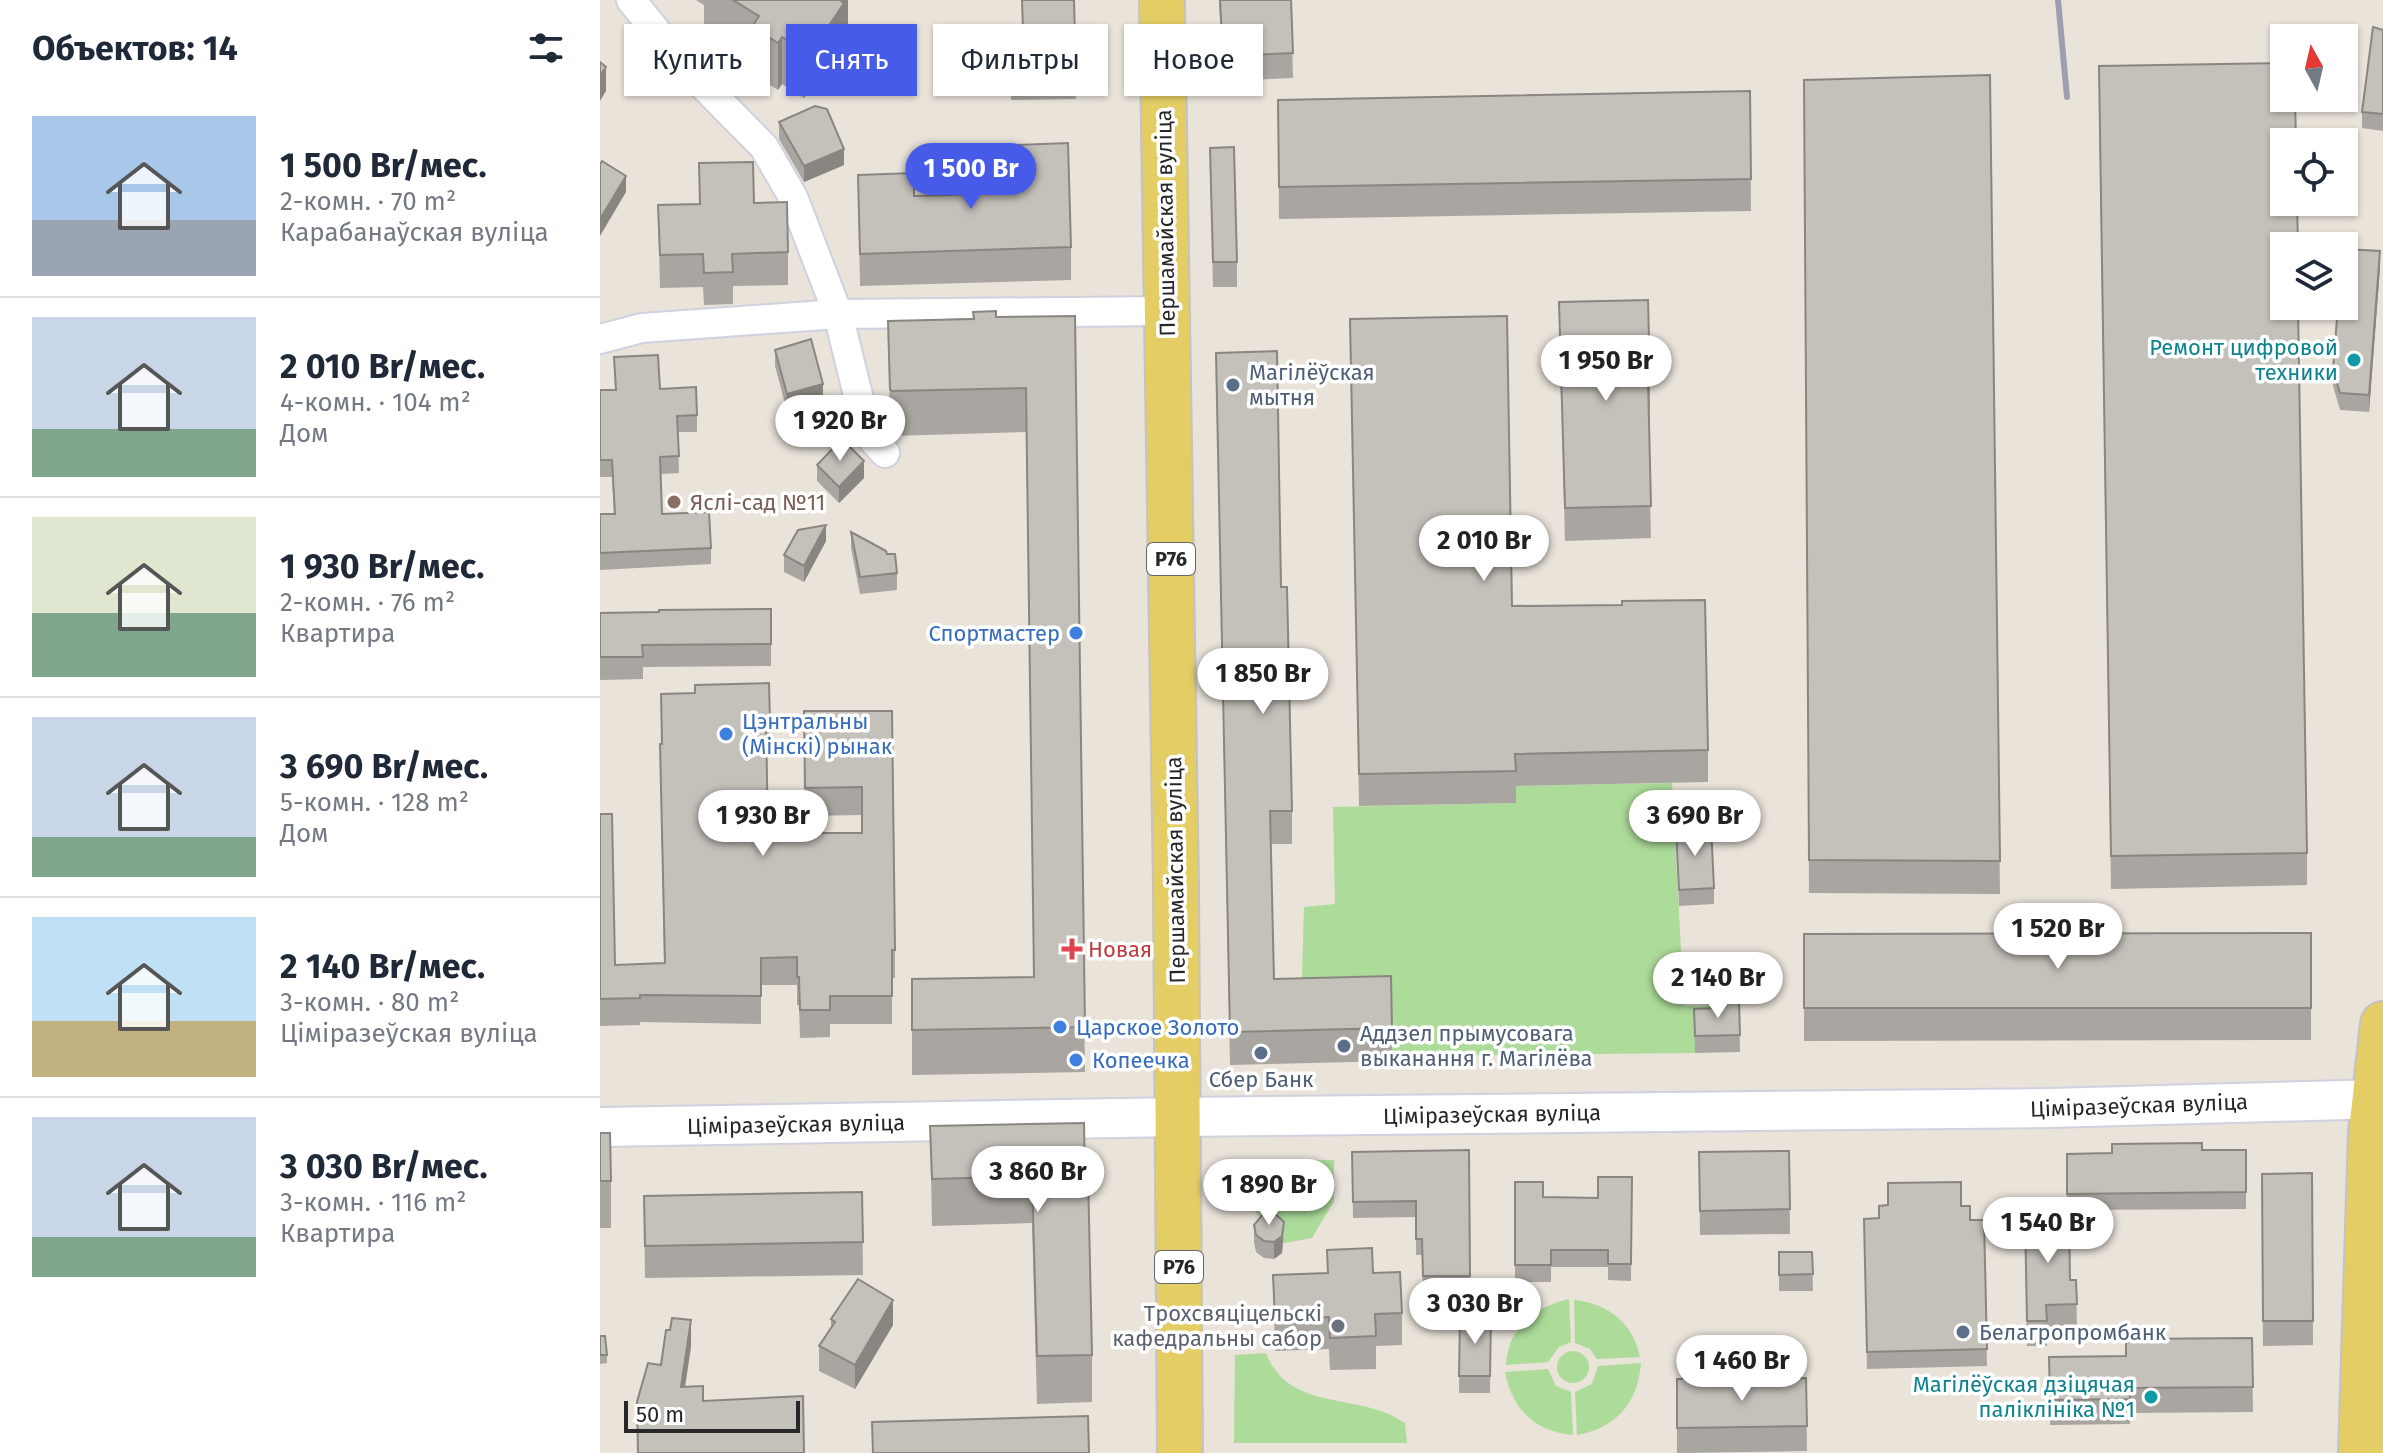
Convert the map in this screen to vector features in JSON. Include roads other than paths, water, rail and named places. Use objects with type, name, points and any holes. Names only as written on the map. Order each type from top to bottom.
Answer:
[{"type":"main road","name":"Першамайская вуліца","points":[[1162,0],[1180,1453]]},
{"type":"main road","points":[[2361,1453],[2371,1132],[2380,1099],[2383,1024]]},
{"type":"main road","name":"Ціміразеўская вуліца","points":[[600,1127],[1178,1117],[2050,1108],[2380,1099]]},
{"type":"street","points":[[631,0],[686,68],[764,147],[793,197],[838,314],[859,399],[873,440],[885,453]]},
{"type":"street","points":[[600,339],[642,328],[838,314],[1167,311]]},
{"type":"railway","points":[[2058,0],[2067,97]]},
{"type":"place","name":"Ремонт цифровой техники","points":[[2354,360]]},
{"type":"place","name":"Магілёўская мытня","points":[[1233,385]]},
{"type":"place","name":"Яслі-сад №11","points":[[674,502]]},
{"type":"place","name":"Спортмастер","points":[[1076,633]]},
{"type":"place","name":"Цэнтральны (Мінскі) рынак","points":[[726,734]]},
{"type":"place","name":"Новая","points":[[1072,949]]},
{"type":"place","name":"Царское Золото","points":[[1060,1027]]},
{"type":"place","name":"Аддзел прымусовага выканання г. Магілёва","points":[[1344,1046]]},
{"type":"place","name":"Сбер Банк","points":[[1261,1053]]},
{"type":"place","name":"Копеечка","points":[[1076,1060]]},
{"type":"place","name":"Трохсвяціцельскі кафедральны сабор","points":[[1338,1326]]},
{"type":"place","name":"Белагропромбанк","points":[[1963,1332]]},
{"type":"place","name":"Магілёўская дзіцячая паліклініка №1","points":[[2151,1397]]}]
